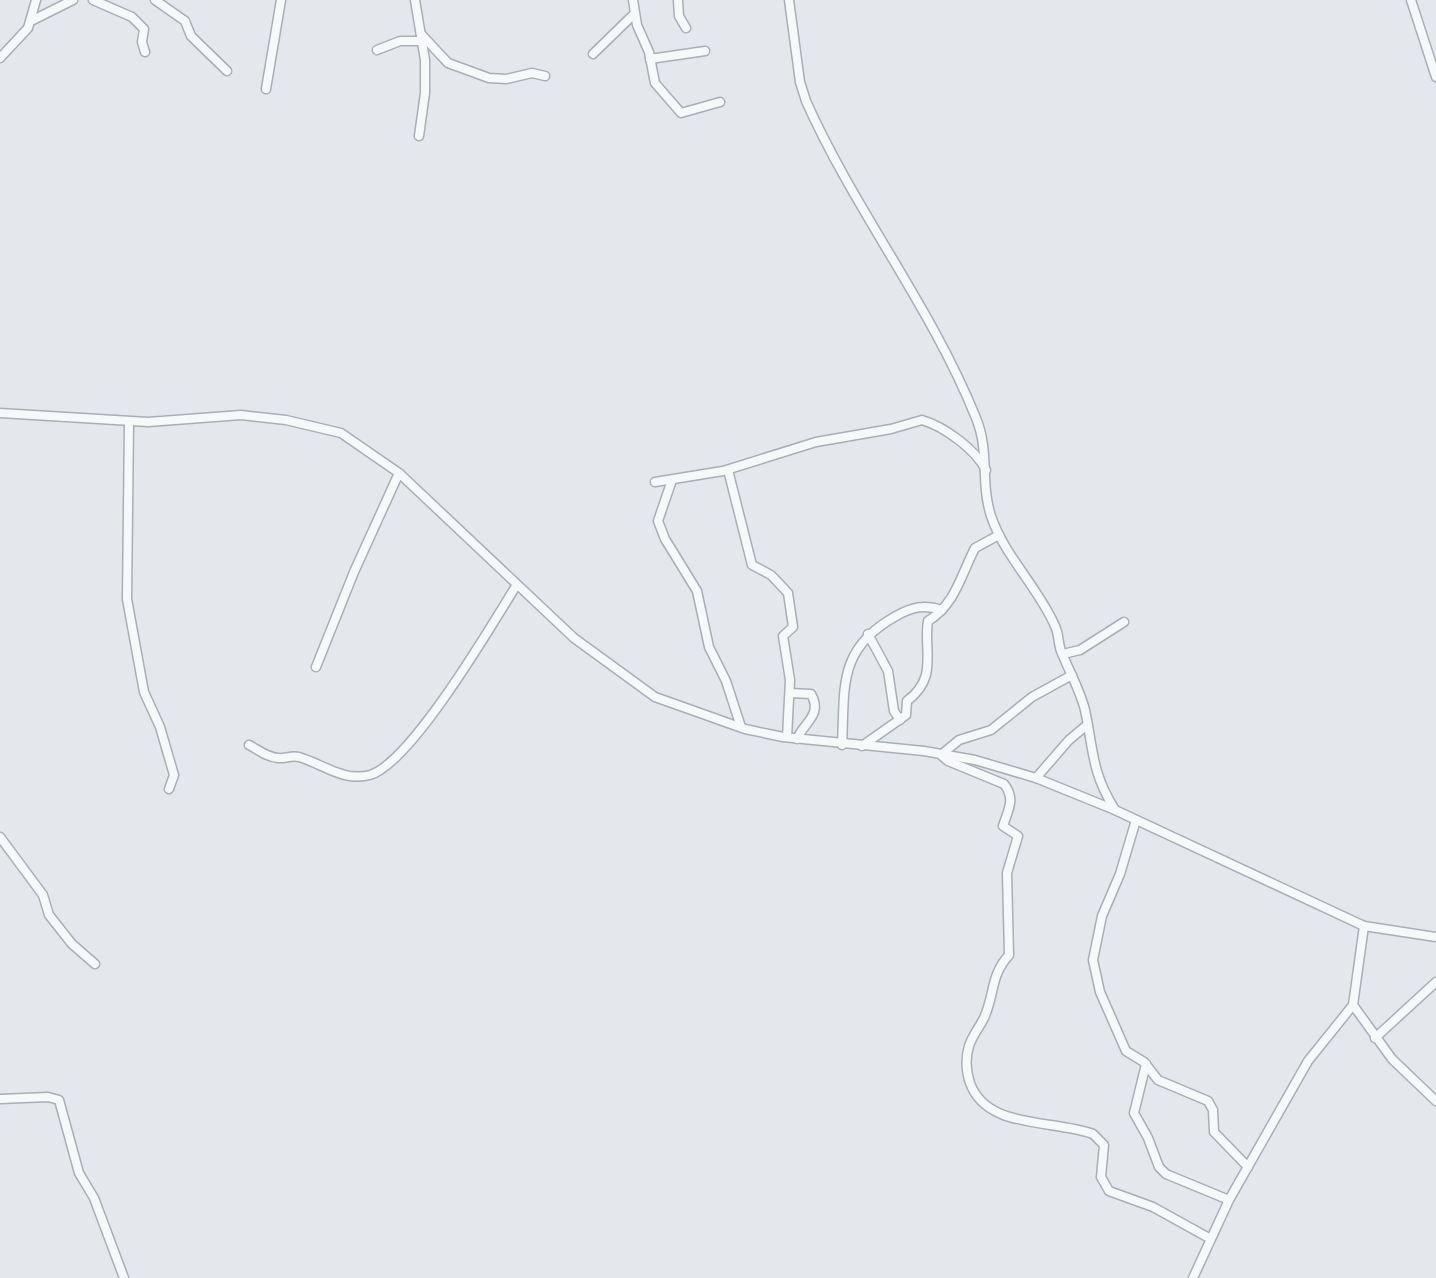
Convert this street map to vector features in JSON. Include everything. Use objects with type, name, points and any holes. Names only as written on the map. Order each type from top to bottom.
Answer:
[{"type":"street","points":[[0,58],[28,28],[36,0]]},
{"type":"street","points":[[31,20],[73,0]]},
{"type":"street","points":[[93,0],[139,21],[144,29],[142,42],[145,52]]},
{"type":"street","points":[[155,0],[185,21],[191,36],[227,71]]},
{"type":"street","points":[[266,89],[281,0]]},
{"type":"street","points":[[415,0],[422,38],[425,93],[419,136]]},
{"type":"street","points":[[678,0],[679,16],[686,28]]},
{"type":"street","points":[[789,0],[800,82],[806,101],[896,270],[929,317],[983,436],[988,502],[999,536],[1052,620],[1084,704],[1094,768],[1115,810]]},
{"type":"street","points":[[1411,0],[1436,77]]},
{"type":"street","points":[[633,8],[655,83],[675,110],[681,113],[692,112],[720,102]]},
{"type":"street","points":[[593,54],[633,8]]},
{"type":"street","points":[[377,50],[400,41],[422,38]]},
{"type":"street","points":[[422,38],[447,63],[489,78],[506,79],[532,73],[545,76]]},
{"type":"street","points":[[650,59],[705,51]]},
{"type":"street","points":[[0,413],[129,422],[241,415],[300,423],[341,433],[399,473],[574,638],[646,691],[741,727],[797,739],[975,760],[1036,778],[1115,810],[1364,926],[1436,937]]},
{"type":"street","points":[[656,482],[728,470],[816,442],[891,429],[922,420],[937,426],[977,455],[986,470]]},
{"type":"street","points":[[129,422],[127,600],[131,640],[144,692],[160,727],[174,775],[169,789]]},
{"type":"street","points":[[728,470],[752,565],[775,578],[790,597],[793,626],[783,636],[790,693],[787,737]]},
{"type":"street","points":[[316,667],[354,572],[399,473]]},
{"type":"street","points":[[672,480],[658,522],[696,591],[709,647],[726,681],[741,727]]},
{"type":"street","points":[[862,746],[906,715],[907,701],[920,689],[930,658],[928,621],[942,610],[956,592],[975,548],[999,536]]},
{"type":"street","points":[[249,745],[267,756],[297,757],[344,776],[356,777],[380,771],[398,755],[430,717],[516,586]]},
{"type":"street","points":[[842,745],[844,683],[860,642],[868,634],[916,606],[942,610]]},
{"type":"street","points":[[1063,654],[1080,650],[1124,622]]},
{"type":"street","points":[[868,634],[888,671],[894,711],[900,720]]},
{"type":"street","points":[[941,755],[959,740],[996,727],[1031,697],[1072,675]]},
{"type":"street","points":[[790,693],[811,694],[814,701],[815,714],[797,739]]},
{"type":"street","points":[[1036,778],[1069,740],[1087,725]]},
{"type":"street","points":[[941,755],[948,761],[1004,784],[1009,790],[1011,804],[1003,826],[1018,836],[1007,873],[1009,955],[997,970],[987,1011],[969,1044],[966,1058],[974,1093],[982,1104],[996,1113],[1093,1134],[1104,1145],[1101,1177],[1109,1191],[1153,1207],[1209,1238]]},
{"type":"street","points":[[1136,820],[1120,874],[1102,916],[1093,960],[1102,1000],[1125,1051],[1146,1065],[1158,1080],[1208,1101],[1213,1110],[1214,1132],[1248,1167]]},
{"type":"street","points":[[0,837],[44,895],[49,915],[72,944],[94,964]]},
{"type":"street","points":[[1193,1278],[1209,1238],[1229,1200],[1308,1061],[1353,1005],[1364,926]]},
{"type":"street","points":[[1375,1038],[1436,982]]},
{"type":"street","points":[[1353,1005],[1375,1038],[1411,1080],[1436,1101]]},
{"type":"street","points":[[1146,1065],[1134,1113],[1148,1138],[1159,1167],[1166,1174],[1229,1200]]},
{"type":"street","points":[[0,1099],[48,1097],[59,1100],[79,1173],[94,1198],[124,1278]]}]
